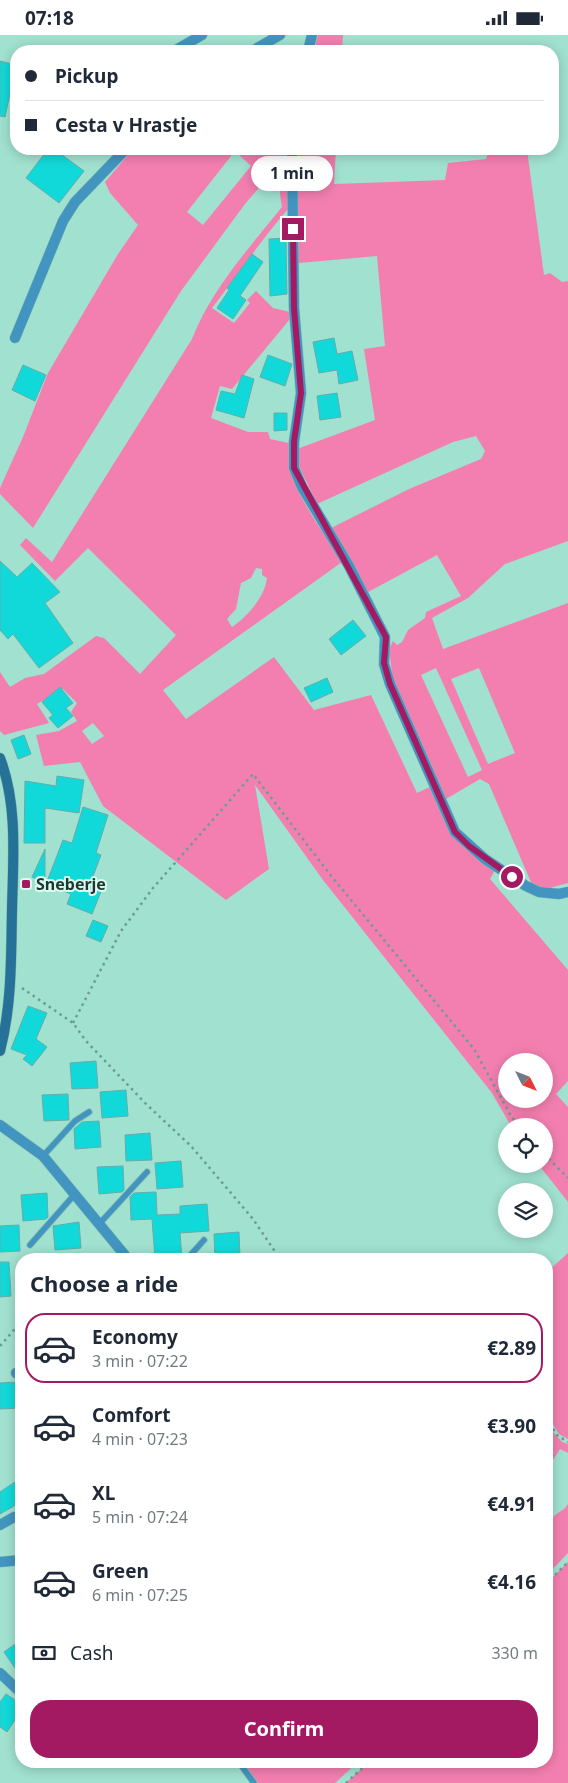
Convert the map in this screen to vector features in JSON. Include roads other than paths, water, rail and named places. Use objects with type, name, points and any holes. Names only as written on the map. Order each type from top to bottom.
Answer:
[{"type":"main road","points":[[0,758],[5,771],[11,806],[11,981],[0,1051]]},
{"type":"street","points":[[184,45],[202,35]]},
{"type":"street","points":[[262,45],[280,35]]},
{"type":"street","points":[[15,338],[67,215],[75,202],[120,155]]},
{"type":"street","points":[[292,155],[294,308],[301,393],[294,442],[294,468],[386,637],[384,663],[390,684],[455,832],[485,859],[526,886],[539,892],[559,894],[568,891]]},
{"type":"street","points":[[0,1125],[43,1156],[123,1253]]},
{"type":"street","points":[[0,1525],[14,1517]]},
{"type":"street","points":[[0,1562],[15,1561]]},
{"type":"street","points":[[0,1673],[15,1687]]},
{"type":"lane","points":[[43,1156],[75,1121],[89,1112]]},
{"type":"lane","points":[[100,1223],[147,1172]]},
{"type":"lane","points":[[30,1245],[75,1194]]},
{"type":"lane","points":[[192,1253],[204,1240]]},
{"type":"lane","points":[[243,1768],[254,1783]]},
{"type":"place","name":"Sneberje","points":[[26,884]]}]
